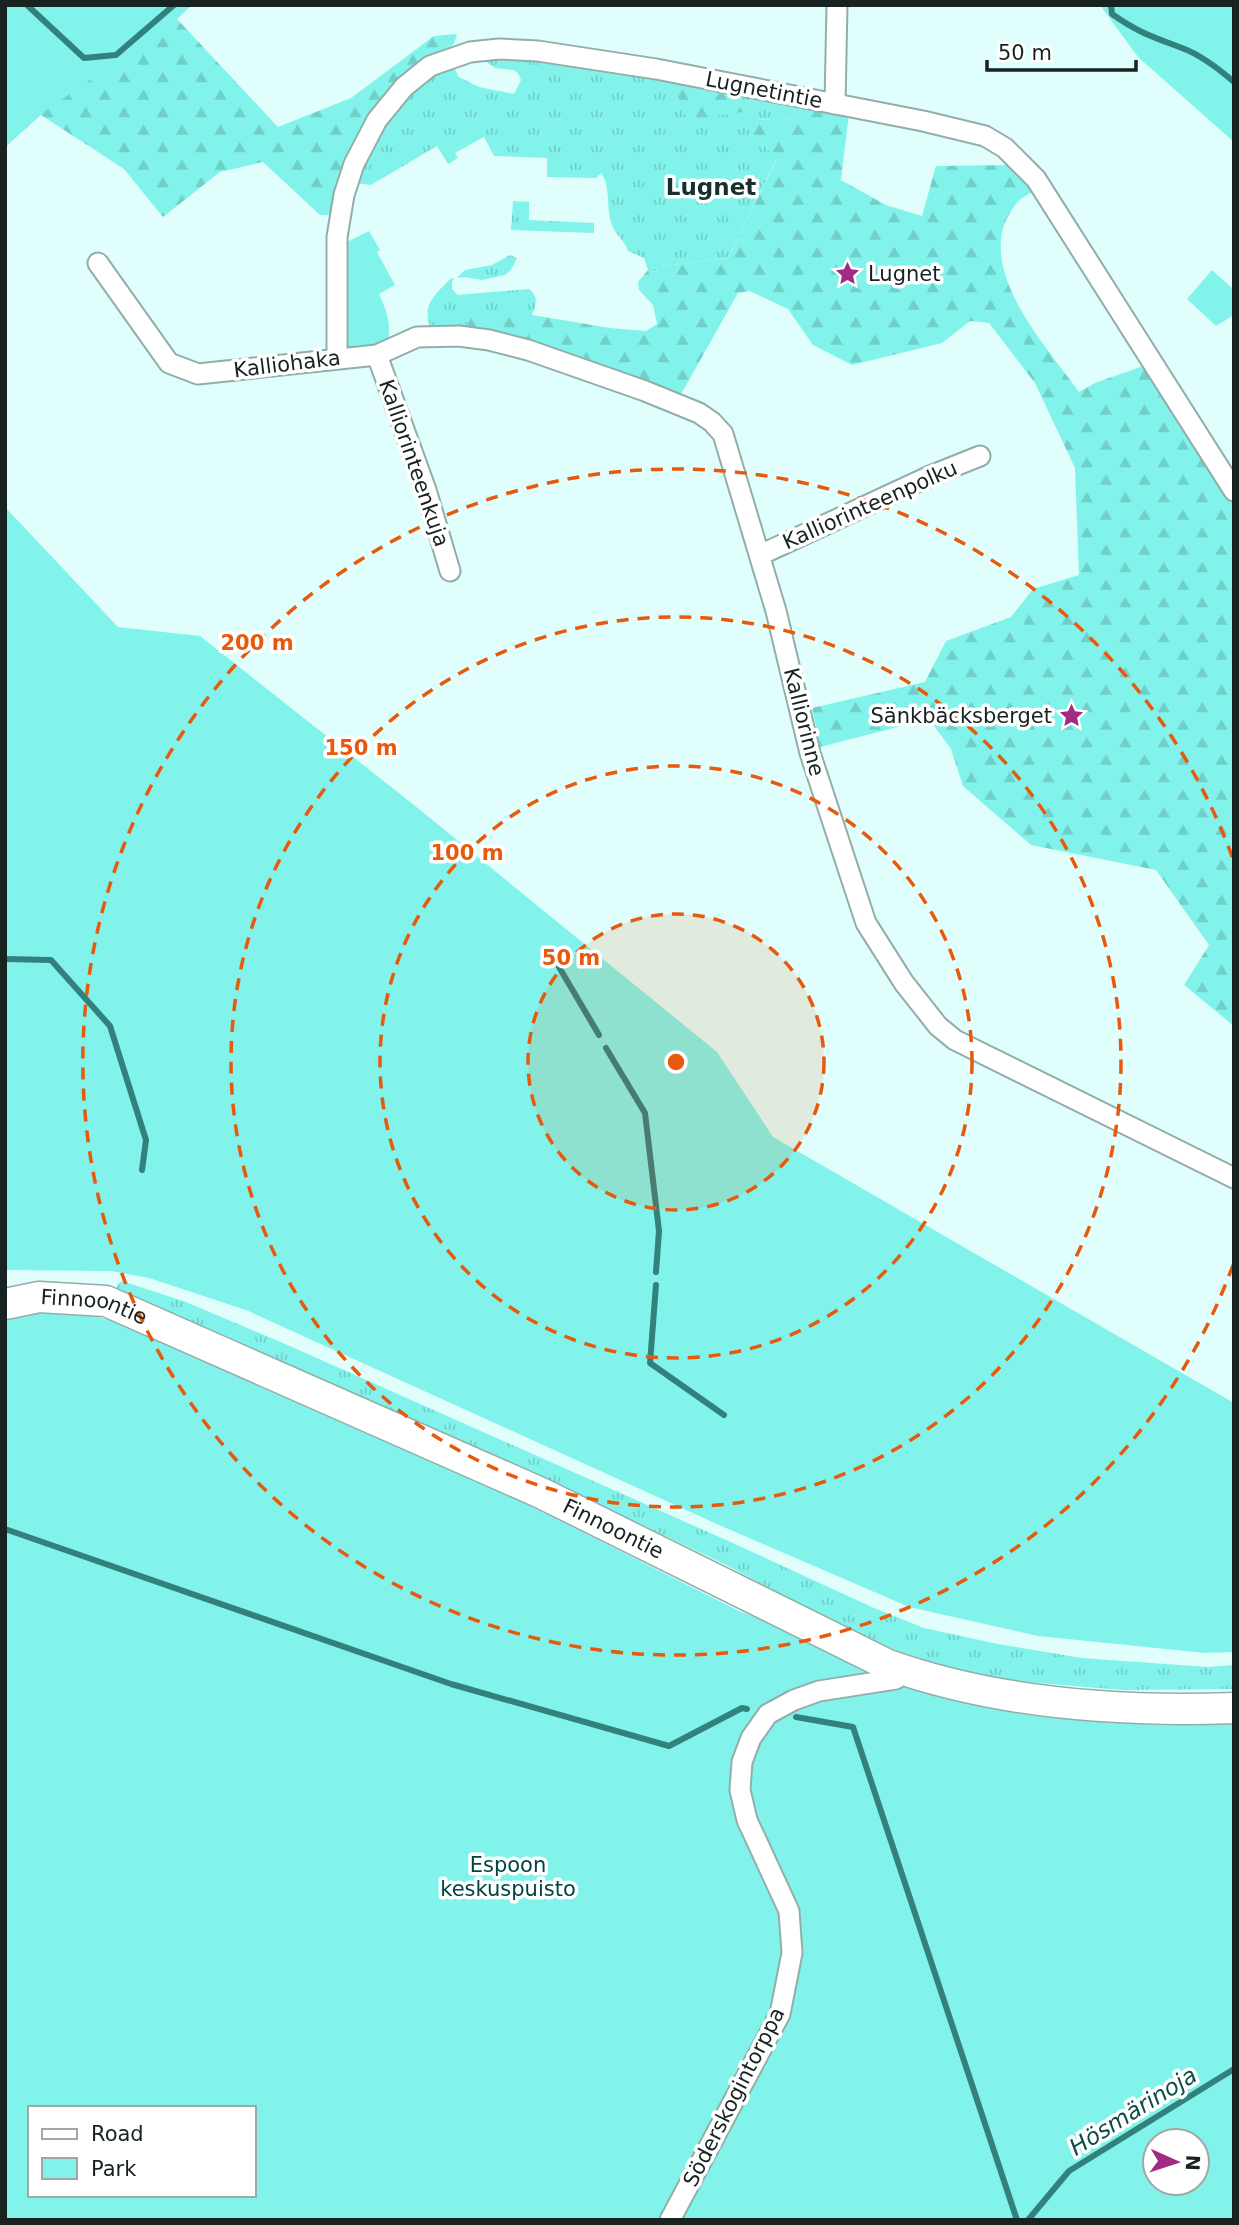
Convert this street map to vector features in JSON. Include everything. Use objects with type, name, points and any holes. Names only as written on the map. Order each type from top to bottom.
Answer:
[{"type":"main road","name":"Finnoontie","points":[[5,1304],[38,1297],[106,1301],[541,1493],[903,1670],[970,1689],[1036,1698],[1128,1707],[1234,1708]]},
{"type":"street","points":[[835,104],[836,5]]},
{"type":"street","name":"Lugnetintie","points":[[337,358],[337,237],[354,164],[377,120],[404,87],[430,66],[470,52],[499,49],[538,51],[656,69],[923,121],[985,136],[1005,148],[1036,179],[1234,491]]},
{"type":"street","name":"Kalliohaka","points":[[98,263],[169,363],[198,374],[377,355]]},
{"type":"street","name":"Kalliorinne","points":[[377,355],[417,337],[459,336],[489,340],[528,350],[645,391],[699,413],[712,422],[723,434],[760,555],[825,803],[866,923],[904,984],[938,1026],[955,1040],[1234,1178]]},
{"type":"street","name":"Kalliorinteenkuja","points":[[377,355],[426,490],[450,571]]},
{"type":"street","name":"Kalliorinteenpolku","points":[[760,555],[930,476],[980,456]]},
{"type":"street","name":"Söderskogintorppa","points":[[670,2220],[780,2014],[792,1952],[789,1911],[747,1820],[740,1790],[742,1762],[751,1738],[768,1714],[794,1700],[819,1691],[895,1679],[903,1670]]},
{"type":"green space","points":[[5,5],[135,5],[177,19],[278,127],[351,98],[434,36],[457,34],[454,44],[405,76],[377,103],[348,158],[334,215],[320,215],[263,162],[220,172],[163,217],[124,169],[41,115],[5,147]]},
{"type":"green space","points":[[5,5],[192,5],[177,19],[41,114],[5,147]]},
{"type":"green space","points":[[1100,5],[1234,5],[1234,142],[1138,57]]},
{"type":"green space","points":[[527,56],[804,103],[796,118],[755,120],[753,140],[766,147],[777,158],[728,258],[665,266],[653,272],[648,270],[644,258],[628,251],[612,226],[606,184],[601,173],[596,178],[547,177],[547,158],[494,156],[484,137],[455,153],[458,158],[448,164],[437,146],[371,185],[355,183],[385,121],[413,89],[452,64],[459,77],[479,87],[514,94],[521,80],[518,73],[495,68],[480,57]]},
{"type":"green space","points":[[672,81],[741,93],[742,112],[687,120]]},
{"type":"green space","points":[[804,103],[849,113],[841,180],[886,205],[922,216],[936,166],[1013,165],[1038,189],[1016,204],[1004,227],[1001,252],[1006,277],[1031,327],[1079,392],[1095,383],[1143,366],[1234,505],[1234,1026],[1184,985],[1209,945],[1156,870],[1031,845],[963,786],[951,749],[929,719],[820,747],[812,708],[925,682],[946,641],[1011,617],[1033,589],[1079,575],[1075,468],[1035,383],[989,323],[970,321],[942,343],[852,365],[813,345],[788,309],[750,291],[738,293],[680,396],[461,331],[474,315],[532,315],[646,331],[657,324],[653,305],[639,290],[638,282],[648,270],[654,272],[665,266],[728,258],[777,159],[766,147],[753,140],[748,127],[755,120],[796,118]]},
{"type":"green space","points":[[513,201],[529,202],[529,220],[594,223],[594,233],[511,230]]},
{"type":"green space","points":[[369,231],[395,285],[379,294],[388,317],[388,341],[355,349],[344,344],[343,244]]},
{"type":"green space","points":[[510,255],[517,258],[505,275],[482,280],[457,278],[465,270],[492,265]]},
{"type":"green space","points":[[1212,270],[1234,290],[1234,315],[1216,326],[1187,299]]},
{"type":"green space","points":[[454,278],[452,289],[458,295],[529,289],[536,301],[532,315],[474,315],[461,331],[430,327],[428,312],[431,300]]},
{"type":"green space","points":[[5,507],[118,627],[200,636],[414,805],[717,1052],[773,1137],[1234,1403],[1234,1652],[1205,1653],[1038,1636],[909,1607],[719,1525],[246,1310],[149,1278],[111,1271],[5,1270]]},
{"type":"green space","points":[[122,1281],[186,1302],[292,1347],[924,1628],[1082,1658],[1208,1667],[1234,1665],[1234,1689],[1123,1690],[1013,1681],[946,1667],[867,1640],[724,1564],[640,1524],[314,1385],[178,1316],[119,1295],[116,1290]]},
{"type":"green space","name":"Espoon keskuspuisto","points":[[53,1310],[131,1325],[513,1497],[739,1611],[919,1682],[1234,1715],[1234,2220],[5,2220],[5,1316]]},
{"type":"waterway","points":[[27,5],[84,58],[116,55],[174,5]]},
{"type":"waterway","points":[[1111,5],[1112,14],[1146,34],[1196,54],[1234,82]]},
{"type":"waterway","points":[[5,959],[51,960],[110,1026],[146,1140],[142,1170]]},
{"type":"waterway","points":[[559,967],[599,1035]]},
{"type":"waterway","points":[[606,1048],[645,1113],[659,1231],[656,1272]]},
{"type":"waterway","points":[[656,1285],[650,1363],[724,1415]]},
{"type":"waterway","points":[[5,1529],[451,1684],[669,1746],[742,1708],[747,1709]]},
{"type":"waterway","points":[[796,1717],[853,1727],[1017,2220]]},
{"type":"waterway","name":"Hösmärinoja","points":[[1028,2220],[1069,2171],[1234,2069]]},
{"type":"place","name":"Lugnet","points":[[848,274]]},
{"type":"place","name":"Sänkbäcksberget","points":[[1072,716]]},
{"type":"district","name":"Lugnet","points":[[711,187]]}]
